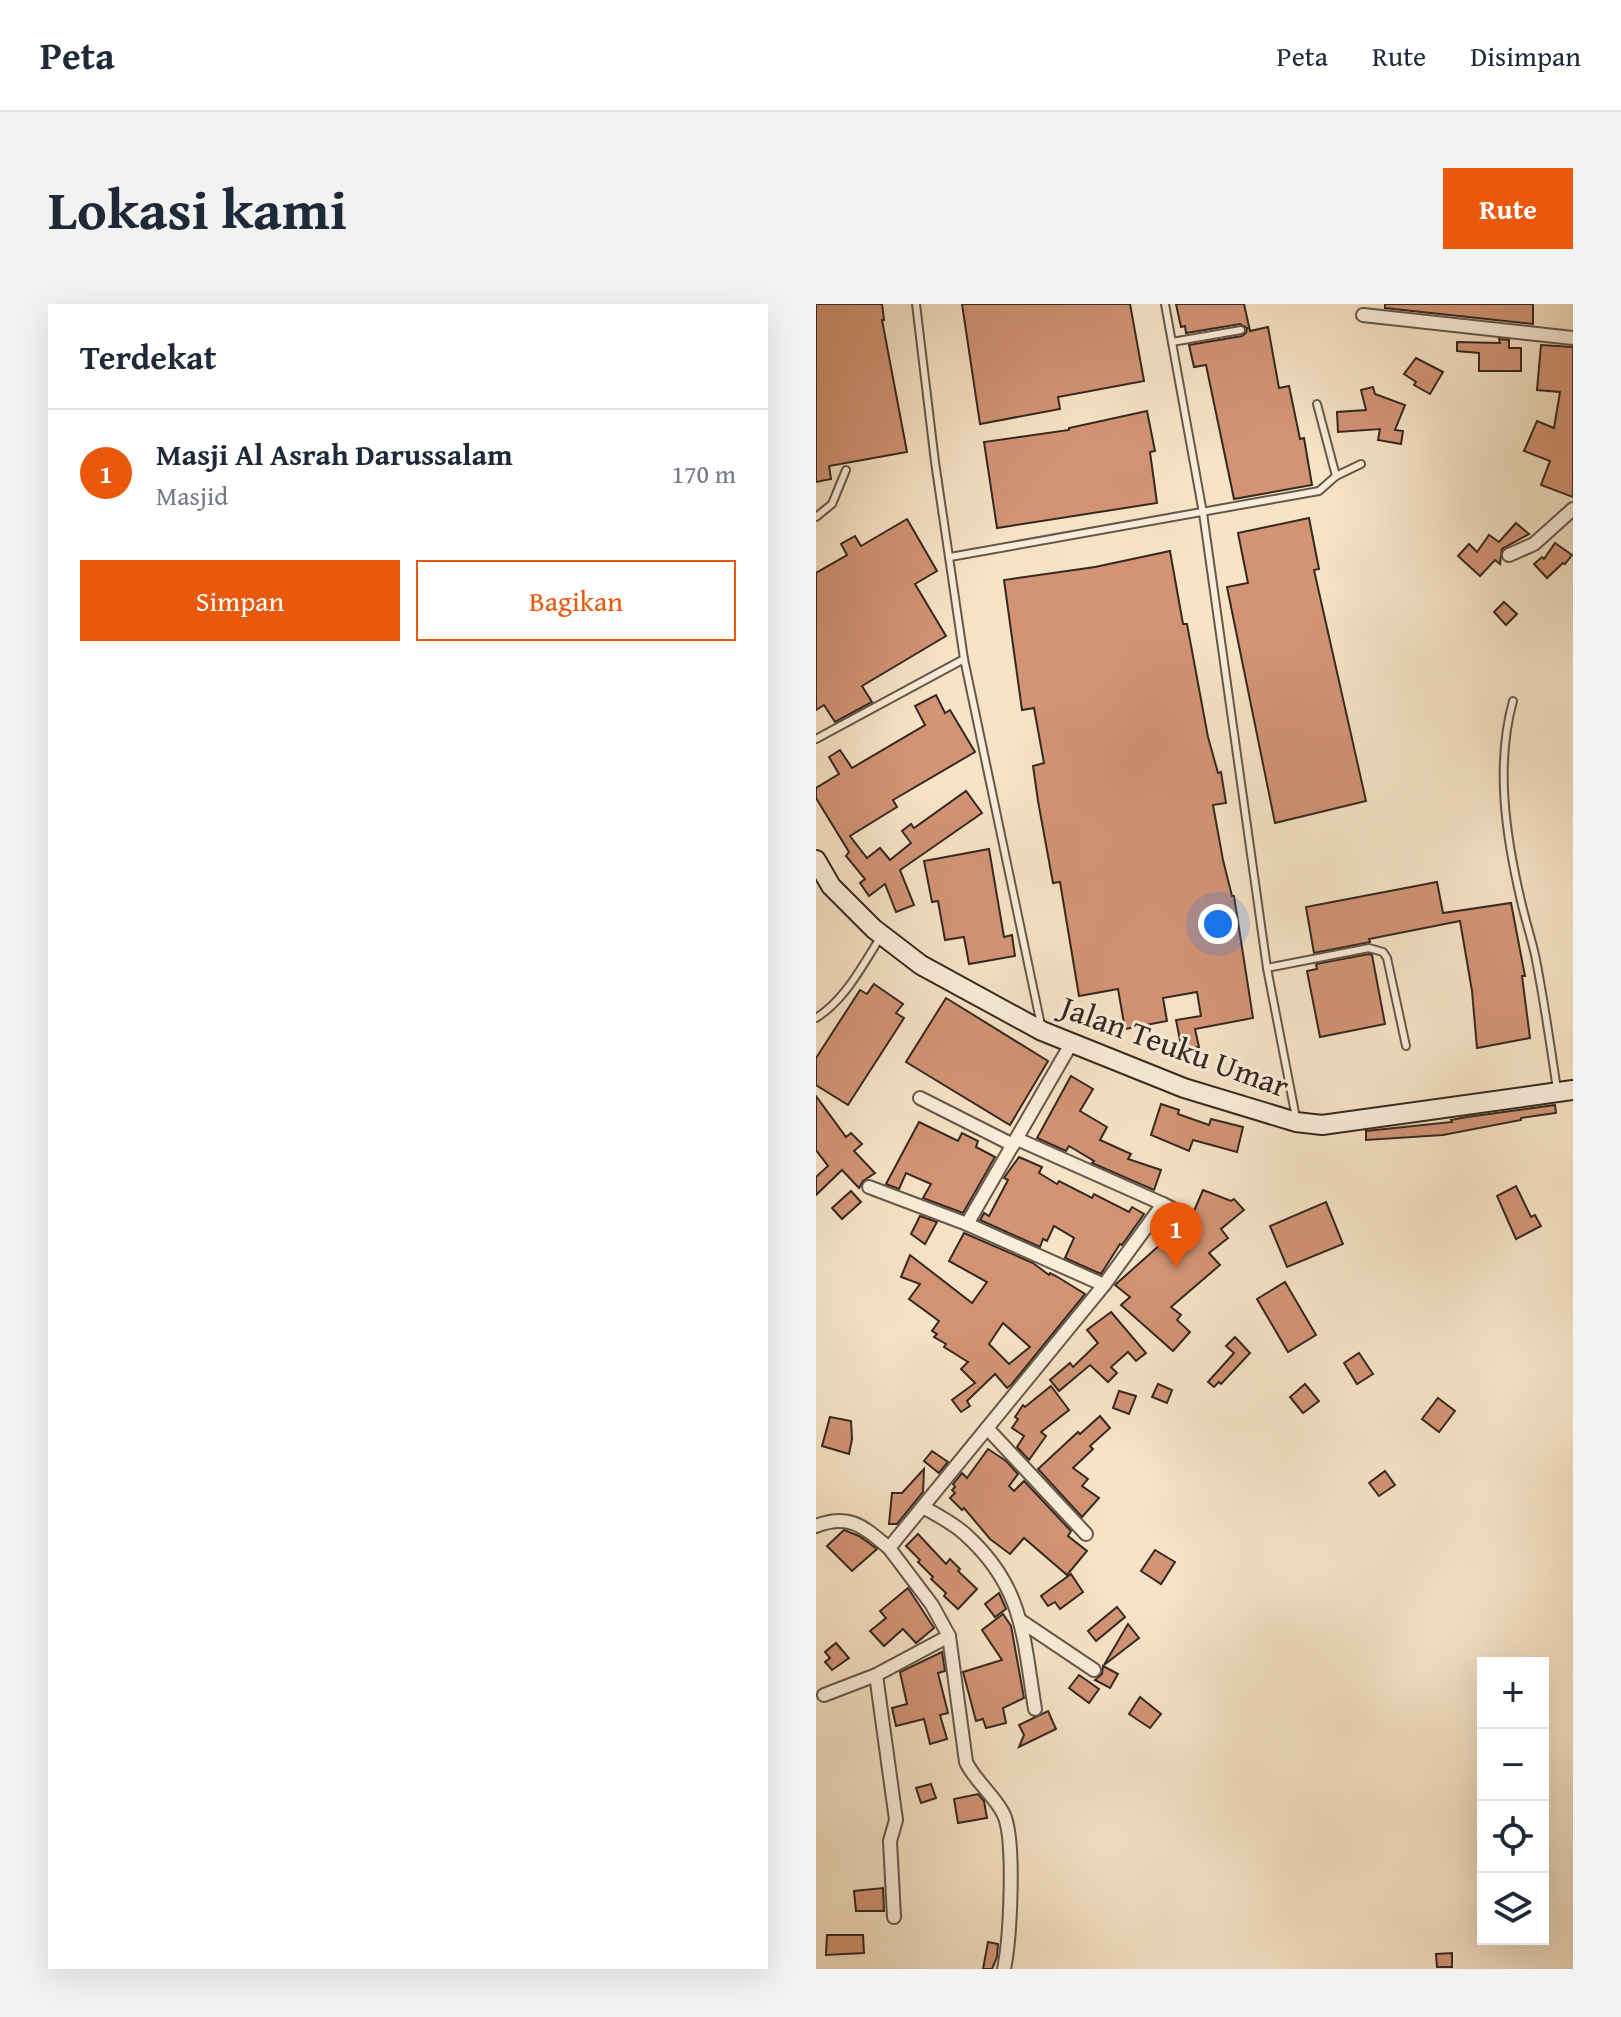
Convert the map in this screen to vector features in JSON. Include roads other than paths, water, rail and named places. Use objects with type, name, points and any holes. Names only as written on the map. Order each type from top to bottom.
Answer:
[{"type":"main road","name":"Jalan Teuku Umar","points":[[816,860],[831,886],[882,935],[921,965],[1042,1031],[1184,1088],[1296,1122],[1322,1125],[1565,1091]]},
{"type":"street","points":[[1363,315],[1573,338]]},
{"type":"street","points":[[1509,555],[1534,544],[1573,509]]},
{"type":"street","points":[[967,1224],[1071,1044]]},
{"type":"street","points":[[920,1098],[1187,1216]]},
{"type":"street","points":[[869,1187],[967,1224],[1104,1285]]},
{"type":"street","points":[[889,1548],[1104,1285],[1163,1204]]},
{"type":"street","points":[[987,1428],[1086,1534]]},
{"type":"street","points":[[923,1507],[964,1533],[998,1570],[1010,1590],[1021,1621],[1035,1709]]},
{"type":"street","points":[[816,1526],[846,1519],[867,1529],[889,1548],[932,1605],[949,1636],[966,1762],[1002,1810],[1009,1836],[1009,1916],[1004,1969]]},
{"type":"street","points":[[1021,1621],[1094,1670]]},
{"type":"street","points":[[824,1695],[876,1675],[949,1636]]},
{"type":"street","points":[[876,1675],[896,1820],[890,1841],[894,1917]]},
{"type":"lane","points":[[916,304],[964,659],[1042,1031]]},
{"type":"lane","points":[[1165,304],[1203,513],[1267,968],[1296,1122]]},
{"type":"lane","points":[[1172,342],[1241,330]]},
{"type":"lane","points":[[1317,404],[1336,476]]},
{"type":"lane","points":[[950,557],[1319,491],[1336,476],[1361,464]]},
{"type":"lane","points":[[816,517],[832,504],[846,470]]},
{"type":"lane","points":[[816,739],[964,659]]},
{"type":"lane","points":[[1513,701],[1503,757],[1505,818],[1520,899],[1535,952],[1565,1091]]},
{"type":"lane","points":[[816,1018],[843,994],[882,935]]},
{"type":"lane","points":[[1267,968],[1369,948],[1383,952],[1387,958],[1406,1046]]},
{"type":"place","name":"Masji Al Asrah Darussalam","points":[[1176,1268]]}]
